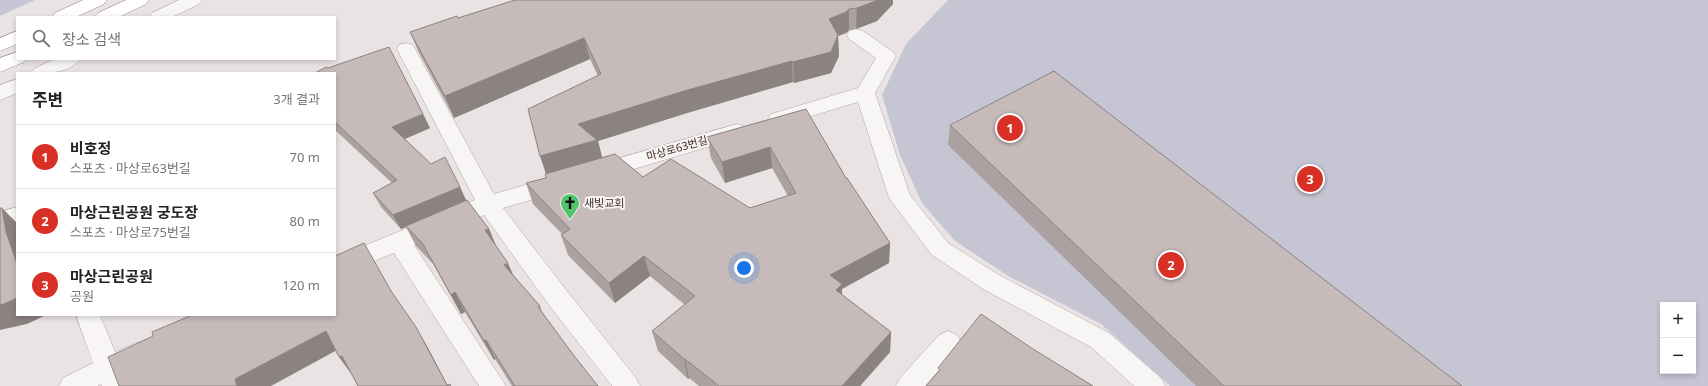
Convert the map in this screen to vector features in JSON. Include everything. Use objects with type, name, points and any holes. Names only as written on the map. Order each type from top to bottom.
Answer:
[{"type":"highway","points":[[63,16],[98,0]]},
{"type":"highway","points":[[106,16],[140,0]]},
{"type":"highway","points":[[0,45],[16,37]]},
{"type":"highway","points":[[0,66],[16,58]]},
{"type":"street","points":[[160,16],[193,0]]},
{"type":"street","points":[[856,35],[886,56],[865,93],[900,198],[940,249],[991,282],[1100,340],[1152,386]]},
{"type":"street","points":[[425,42],[399,51],[488,204],[558,298],[627,386]]},
{"type":"street","points":[[43,72],[68,60]]},
{"type":"street","points":[[0,93],[16,85]]},
{"type":"street","name":"마상로63번길","points":[[336,268],[488,204],[865,93]]},
{"type":"street","points":[[0,221],[16,215]]},
{"type":"street","points":[[399,241],[493,386]]},
{"type":"street","points":[[88,316],[111,377]]},
{"type":"street","points":[[72,386],[111,377],[160,342]]},
{"type":"street","points":[[909,386],[948,342]]},
{"type":"shaded area","points":[[0,0],[35,0],[0,16]]},
{"type":"shaded area","points":[[948,0],[1708,0],[1708,386],[1170,386],[1101,324],[1010,277],[955,241],[922,203],[900,155],[882,95],[906,44]]},
{"type":"building","points":[[515,0],[878,0],[857,8],[849,9],[846,12],[829,19],[838,35],[831,52],[792,61],[684,91],[578,124],[597,140],[540,156],[528,109],[601,74],[584,38],[445,96],[410,32],[457,16],[458,18]]},
{"type":"building","points":[[389,47],[423,114],[392,127],[431,164],[445,157],[460,187],[393,215],[373,193],[397,180],[336,123],[336,72],[317,72],[326,67],[328,68]]},
{"type":"building","points":[[1054,71],[1462,386],[1224,386],[950,125]]},
{"type":"building","points":[[806,109],[846,178],[890,243],[830,275],[842,284],[836,290],[891,332],[842,386],[719,386],[684,359],[652,331],[695,296],[644,256],[609,283],[561,235],[570,229],[526,183],[546,178],[545,174],[615,154],[643,177],[671,159],[750,208],[796,193],[770,147],[722,162],[707,137]]},
{"type":"building","points":[[467,200],[489,229],[485,230],[508,263],[504,265],[540,306],[538,307],[598,386],[515,386],[486,340],[484,341],[455,292],[451,295],[423,244],[406,226]]},
{"type":"building","points":[[0,208],[2,208],[6,232],[16,261],[16,298],[0,305]]},
{"type":"building","points":[[364,243],[391,291],[416,327],[447,385],[450,384],[451,386],[358,386],[342,356],[339,357],[326,331],[235,379],[237,386],[119,386],[108,357],[153,336],[152,332],[190,316],[336,316],[336,256]]},
{"type":"building","points":[[981,314],[1033,349],[1093,386],[926,386],[940,370],[938,368]]},
{"type":"place","name":"비호정","points":[[1010,128]]},
{"type":"place","name":"마상근린공원","points":[[1310,179]]},
{"type":"place","name":"새빛교회","points":[[570,220]]},
{"type":"place","name":"마상근린공원 궁도장","points":[[1171,265]]}]
